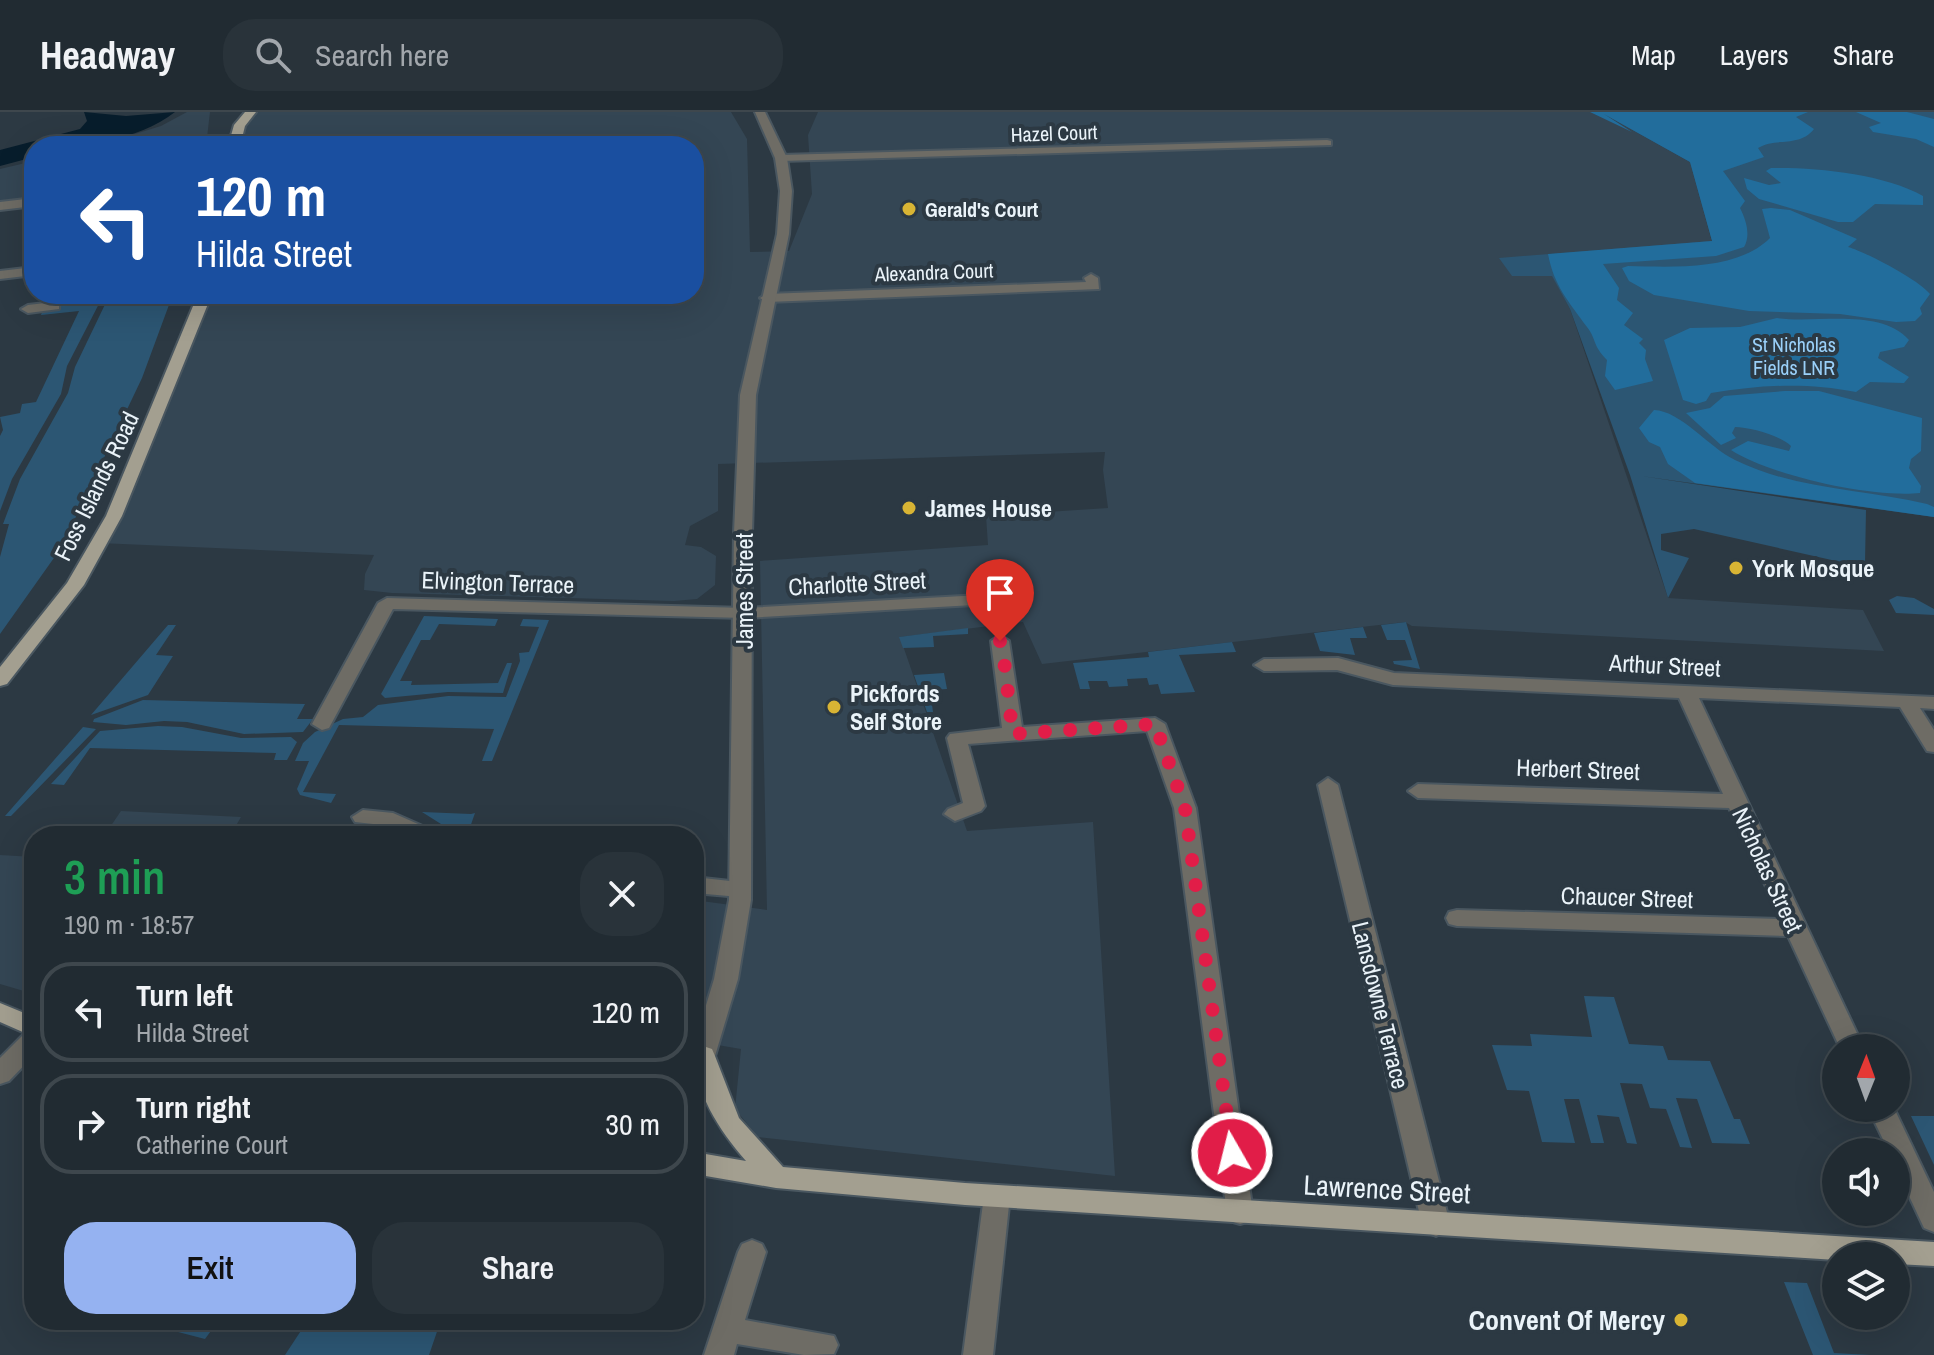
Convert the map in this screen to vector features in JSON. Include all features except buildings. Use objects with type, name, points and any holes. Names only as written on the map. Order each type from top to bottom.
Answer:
[{"type":"main road","points":[[234,136],[235,122],[251,112]]},
{"type":"main road","name":"Foss Islands Road","points":[[0,680],[75,585],[114,516],[201,304]]},
{"type":"main road","points":[[0,1012],[24,1023]]},
{"type":"main road","points":[[704,1076],[728,1123],[776,1177]]},
{"type":"main road","name":"Lawrence Street","points":[[704,1165],[776,1177],[997,1196],[1934,1254]]},
{"type":"street","name":"James Street","points":[[704,1045],[729,966],[740,889],[745,613],[743,533],[748,395],[784,224],[786,191],[781,158],[760,112]]},
{"type":"street","points":[[1319,131],[1337,157]]},
{"type":"street","name":"Hazel Court","points":[[781,158],[1327,143]]},
{"type":"street","points":[[0,206],[24,203]]},
{"type":"street","points":[[0,275],[24,272]]},
{"type":"street","name":"Alexandra Court","points":[[767,298],[1094,286],[1091,278]]},
{"type":"street","name":"Charlotte Street","points":[[745,613],[1019,598]]},
{"type":"street","name":"Elvington Terrace","points":[[322,724],[387,603],[745,613]]},
{"type":"street","points":[[1000,641],[1006,665],[1003,678],[1013,734]]},
{"type":"street","name":"Arthur Street","points":[[1264,665],[1338,664],[1393,679],[1934,703]]},
{"type":"street","name":"Nicholas Street","points":[[1686,692],[1845,1034]]},
{"type":"street","points":[[1906,702],[1934,746]]},
{"type":"street","points":[[955,814],[974,806],[957,738],[1155,724],[1185,808],[1240,1213]]},
{"type":"street","name":"Lansdowne Terrace","points":[[1328,785],[1436,1224]]},
{"type":"street","name":"Herbert Street","points":[[1418,791],[1736,801]]},
{"type":"street","points":[[363,817],[385,818],[403,826]]},
{"type":"street","points":[[704,886],[740,889]]},
{"type":"street","name":"Chaucer Street","points":[[1457,918],[1795,928]]},
{"type":"street","points":[[0,1074],[24,1050]]},
{"type":"street","points":[[1888,1122],[1934,1220]]},
{"type":"street","points":[[978,1355],[997,1196]]},
{"type":"street","points":[[752,1252],[723,1342],[824,1345]]},
{"type":"shaded area","points":[[84,112],[126,116],[175,112],[126,136],[53,136],[80,129],[87,121]]},
{"type":"shaded area","points":[[187,112],[210,112],[207,136],[128,136],[161,126]]},
{"type":"shaded area","points":[[251,112],[731,112],[747,139],[750,252],[789,251],[812,194],[808,135],[818,112],[1600,112],[1690,162],[1712,242],[1549,254],[1552,275],[1570,309],[1668,598],[1863,610],[1884,651],[1412,626],[1405,622],[1042,664],[1023,622],[900,637],[967,831],[1093,822],[1115,1176],[758,1137],[735,1109],[741,1049],[704,1043],[704,901],[767,910],[760,561],[988,545],[986,516],[1108,508],[1103,470],[1105,452],[718,464],[718,511],[690,526],[685,545],[701,547],[716,556],[715,585],[697,599],[674,601],[392,593],[364,590],[365,574],[374,555],[99,543],[201,304],[704,304],[704,136],[239,136]]},
{"type":"shaded area","points":[[24,144],[24,160],[0,166],[0,150]]},
{"type":"shaded area","points":[[24,163],[24,199],[0,202],[0,169]]},
{"type":"shaded area","points":[[121,811],[241,817],[236,826],[111,826]]},
{"type":"shaded area","points":[[0,855],[24,856],[24,991],[0,984]]},
{"type":"green space","points":[[1590,112],[1808,112],[1796,117],[1814,129],[1801,138],[1758,148],[1764,157],[1723,171],[1745,201],[1740,208],[1747,228],[1744,247],[1716,256],[1603,264],[1619,288],[1617,300],[1633,313],[1624,325],[1643,339],[1639,343],[1646,350],[1645,359],[1653,381],[1615,390],[1605,376],[1607,360],[1558,285],[1548,254],[1712,241],[1690,162],[1604,114],[1632,132]]},
{"type":"green space","name":"St Nicholas Fields LNR","points":[[1600,112],[1934,112],[1934,517],[1641,476],[1866,510],[1865,563],[1854,565],[1694,529],[1661,534],[1661,550],[1689,558],[1668,598],[1630,475],[1570,309],[1552,276],[1512,276],[1499,258],[1712,241],[1690,162]]},
{"type":"green space","points":[[1856,112],[1907,112],[1934,119],[1934,147],[1916,139],[1873,132],[1869,127],[1881,123]]},
{"type":"green space","points":[[1771,168],[1870,177],[1923,196],[1923,205],[1875,204],[1853,222],[1838,222],[1759,199],[1747,189],[1744,178],[1769,185],[1781,183],[1766,171]]},
{"type":"green space","points":[[1762,209],[1790,210],[1857,239],[1848,247],[1892,267],[1930,294],[1920,308],[1922,314],[1915,321],[1896,322],[1840,314],[1749,311],[1654,295],[1629,281],[1622,268],[1704,265],[1740,256],[1770,238]]},
{"type":"green space","points":[[62,304],[99,304],[67,366],[61,394],[12,479],[0,511],[0,436],[3,430],[0,417],[20,413],[22,404],[36,402],[79,311],[41,315],[43,310],[59,308]]},
{"type":"green space","points":[[105,304],[169,304],[142,378],[61,548],[0,634],[0,557],[9,524],[3,524],[20,479],[68,393],[75,367]]},
{"type":"green space","points":[[1777,318],[1882,323],[1909,340],[1904,347],[1880,352],[1878,358],[1909,377],[1904,383],[1870,382],[1856,392],[1801,386],[1765,387],[1711,393],[1706,401],[1696,404],[1683,400],[1664,340],[1690,328],[1740,327]]},
{"type":"green space","points":[[1819,391],[1922,418],[1921,451],[1911,459],[1909,468],[1921,486],[1920,493],[1899,494],[1849,488],[1771,468],[1731,450],[1748,441],[1789,451],[1791,446],[1786,442],[1765,433],[1735,427],[1732,433],[1736,438],[1721,445],[1686,413],[1710,408],[1724,396]]},
{"type":"green space","points":[[1654,410],[1674,416],[1725,454],[1758,470],[1806,483],[1927,504],[1934,507],[1934,517],[1695,483],[1668,464],[1660,447],[1649,442],[1639,428]]},
{"type":"green space","points":[[1897,596],[1914,598],[1934,609],[1934,615],[1896,613],[1889,600]]},
{"type":"green space","points":[[424,616],[498,619],[495,626],[439,624],[430,640],[421,640],[400,681],[412,681],[411,685],[498,683],[507,663],[512,663],[503,693],[448,692],[385,698],[381,694]]},
{"type":"green space","points":[[523,619],[549,620],[492,761],[482,761],[494,729],[339,725],[303,792],[336,794],[331,803],[300,795],[297,789],[309,761],[295,761],[303,743],[315,732],[343,719],[363,717],[378,705],[448,696],[506,697],[520,661],[519,653],[529,652],[539,627],[520,626]]},
{"type":"green space","points":[[1406,622],[1420,669],[1394,664],[1393,661],[1412,660],[1405,640],[1387,640],[1381,625]]},
{"type":"green space","points":[[168,625],[176,625],[156,655],[173,656],[148,695],[91,715]]},
{"type":"green space","points":[[1363,627],[1367,638],[1350,638],[1355,655],[1320,651],[1314,633]]},
{"type":"green space","points":[[968,628],[968,634],[933,636],[934,647],[903,648],[899,637]]},
{"type":"green space","points":[[1232,642],[1236,652],[1179,655],[1195,692],[1161,694],[1158,684],[1149,685],[1147,678],[1127,679],[1128,686],[1109,687],[1107,681],[1088,681],[1090,689],[1080,689],[1073,663],[1149,657],[1148,652]]},
{"type":"green space","points":[[944,673],[947,689],[930,690],[933,712],[927,712],[914,675]]},
{"type":"green space","points":[[143,700],[305,704],[297,719],[313,719],[303,732],[244,734],[187,722],[126,725],[93,722]]},
{"type":"green space","points":[[83,727],[96,729],[11,816],[5,816]]},
{"type":"green space","points":[[182,727],[241,738],[291,737],[297,742],[287,760],[274,760],[276,753],[90,748],[64,785],[51,784],[100,731]]},
{"type":"green space","points":[[422,812],[475,813],[470,826],[444,826]]},
{"type":"green space","points":[[1584,996],[1614,997],[1629,1044],[1663,1046],[1668,1060],[1710,1061],[1734,1119],[1740,1119],[1750,1144],[1712,1143],[1697,1099],[1676,1098],[1692,1148],[1680,1147],[1666,1109],[1650,1108],[1642,1084],[1620,1083],[1637,1144],[1627,1143],[1619,1117],[1597,1115],[1604,1143],[1591,1143],[1579,1099],[1564,1099],[1575,1143],[1542,1142],[1529,1091],[1507,1090],[1492,1045],[1532,1046],[1530,1034],[1592,1037]]},
{"type":"green space","points":[[1911,1116],[1934,1116],[1934,1165]]},
{"type":"green space","points":[[1784,1282],[1807,1283],[1822,1322],[1822,1330],[1825,1330],[1834,1353],[1870,1355],[1813,1355]]},
{"type":"green space","points":[[170,1330],[212,1330],[205,1339]]},
{"type":"green space","points":[[301,1330],[438,1330],[429,1355],[285,1355]]},
{"type":"place","name":"Gerald's Court","points":[[909,209]]},
{"type":"place","name":"James House","points":[[909,508]]},
{"type":"place","name":"York Mosque","points":[[1736,568]]},
{"type":"place","name":"Pickfords Self Store","points":[[834,707]]},
{"type":"place","name":"Convent Of Mercy","points":[[1681,1320]]},
{"type":"route","points":[[1000,641],[1006,665],[1003,678],[1013,734],[1155,724],[1185,808],[1232,1153]]}]
